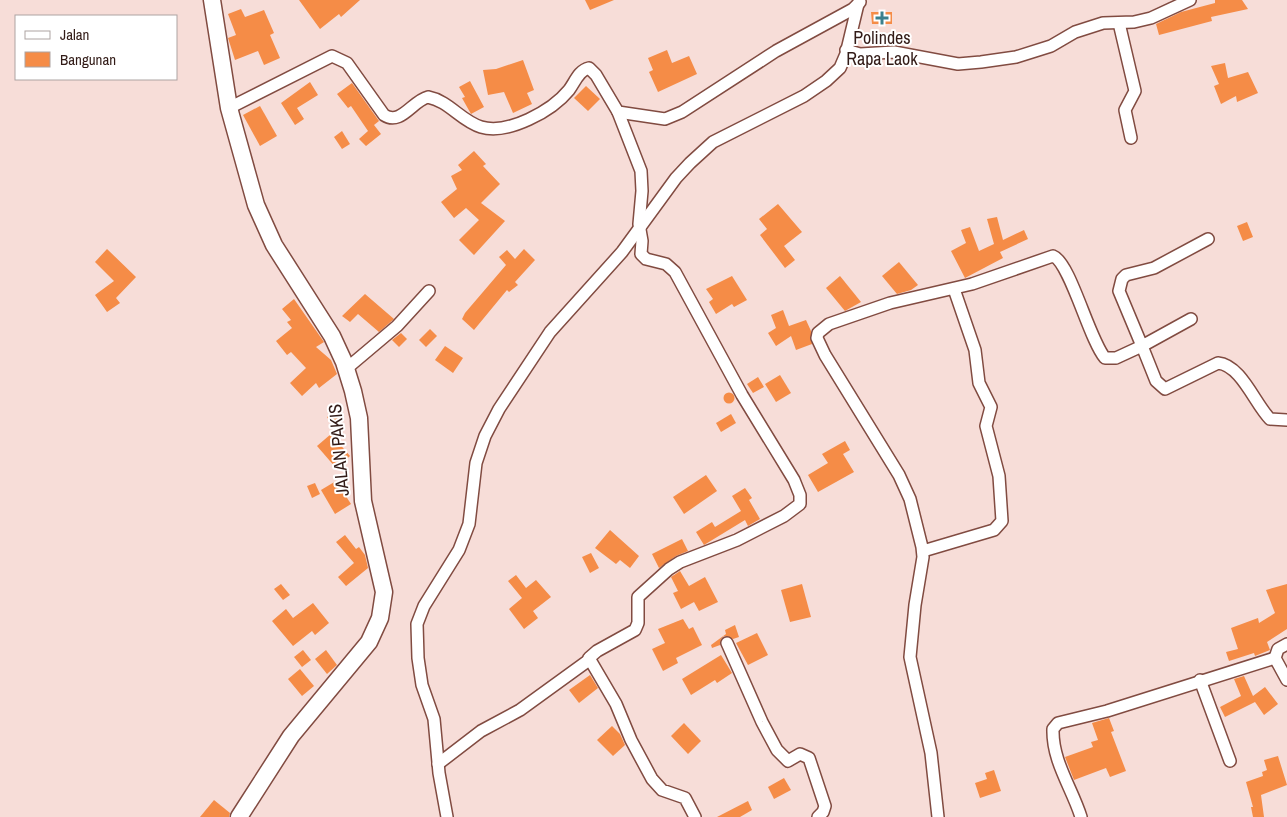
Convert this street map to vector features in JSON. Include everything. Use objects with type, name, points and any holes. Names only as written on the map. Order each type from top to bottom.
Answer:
[{"type":"street","name":"JALAN PAKIS","points":[[212,0],[229,108],[256,205],[274,245],[332,336],[346,369],[360,418],[363,502],[384,592],[383,607],[369,642],[291,736],[239,817]]},
{"type":"street","points":[[846,50],[860,54],[894,52],[958,64],[1016,57],[1051,46],[1075,32],[1103,23],[1134,22],[1151,18],[1190,0]]},
{"type":"street","points":[[618,112],[665,119],[682,112],[768,56],[860,2]]},
{"type":"street","points":[[446,817],[438,764],[434,718],[422,685],[418,658],[417,624],[424,606],[458,550],[468,524],[476,463],[485,436],[499,409],[550,332],[622,252],[676,178],[713,142],[804,96],[826,81],[840,68],[860,2]]},
{"type":"street","points":[[1119,23],[1135,91],[1125,110],[1131,138]]},
{"type":"street","points":[[229,108],[332,56],[346,64],[384,115],[391,118],[400,116],[419,101],[428,98],[444,103],[481,127],[519,124],[555,103],[569,90],[581,72],[589,68],[596,75],[618,112],[641,171],[639,228],[643,257],[666,264],[674,272],[746,403],[794,480],[801,499],[797,507],[784,516],[737,540],[690,557],[669,569],[638,597],[638,623],[635,630],[592,654],[589,660],[520,710],[481,731],[438,764]]},
{"type":"street","points":[[1208,239],[1154,268],[1131,272],[1122,280],[1119,291],[1156,381],[1165,388],[1218,363],[1224,363],[1235,371],[1270,419],[1287,420]]},
{"type":"street","points":[[938,817],[931,753],[910,657],[923,551],[910,499],[875,434],[842,385],[817,336],[829,324],[890,303],[954,289],[1055,256],[1064,266],[1079,304],[1106,358],[1116,358],[1191,319]]},
{"type":"street","points":[[923,551],[994,530],[1002,521],[999,476],[986,426],[990,407],[979,383],[975,350],[954,289]]},
{"type":"street","points":[[346,369],[408,314],[429,292]]},
{"type":"street","points":[[727,643],[762,722],[778,750],[788,761],[800,754],[809,758],[825,806],[823,812],[818,817]]},
{"type":"street","points":[[1287,644],[1278,649],[1275,658],[1287,680]]},
{"type":"street","points":[[1081,817],[1061,770],[1055,747],[1053,732],[1054,727],[1058,723],[1107,711],[1200,680],[1275,658]]},
{"type":"street","points":[[589,660],[616,704],[631,740],[652,780],[662,790],[686,798],[695,817]]},
{"type":"street","points":[[1200,680],[1230,761]]},
{"type":"building","points":[[299,0],[360,0],[341,17],[339,14],[320,29]]},
{"type":"building","points":[[585,0],[614,0],[590,10]]},
{"type":"building","points":[[1215,0],[1242,0],[1248,9],[1211,17],[1212,21],[1159,35],[1156,24],[1181,12],[1215,3]]},
{"type":"building","points":[[241,9],[245,17],[264,10],[274,33],[270,35],[280,58],[264,65],[258,51],[235,60],[228,38],[236,35],[228,14]]},
{"type":"building","name":"Polindes Rapa Laok","points":[[871,12],[892,12],[892,24],[872,24]]},
{"type":"building","points":[[667,50],[672,63],[689,56],[697,74],[658,92],[649,72],[653,70],[648,58]]},
{"type":"building","points":[[523,60],[534,90],[527,93],[532,104],[513,113],[504,92],[488,95],[483,70],[496,69]]},
{"type":"building","points":[[1225,63],[1228,78],[1248,72],[1258,93],[1237,102],[1236,96],[1221,104],[1214,86],[1219,84],[1211,66]]},
{"type":"building","points":[[470,81],[484,107],[471,114],[462,98],[465,97],[459,87]]},
{"type":"building","points":[[310,82],[318,95],[297,108],[304,119],[295,125],[281,103]]},
{"type":"building","points":[[352,83],[379,121],[374,125],[381,134],[366,146],[359,139],[368,131],[351,106],[348,108],[337,94]]},
{"type":"building","points":[[586,86],[600,99],[588,111],[574,98]]},
{"type":"building","points":[[260,106],[277,136],[260,146],[243,115]]},
{"type":"building","points":[[342,131],[350,144],[342,149],[334,137]]},
{"type":"building","points":[[474,151],[486,164],[483,166],[500,184],[481,203],[505,221],[474,255],[459,240],[479,220],[466,208],[454,218],[441,202],[457,189],[451,176],[462,170],[458,165]]},
{"type":"building","points":[[778,204],[802,232],[784,246],[795,260],[785,268],[760,235],[767,229],[759,219]]},
{"type":"building","points":[[997,217],[1003,240],[1024,230],[1028,239],[1000,252],[1003,258],[965,278],[951,251],[966,243],[961,230],[970,227],[979,251],[994,244],[987,219]]},
{"type":"building","points":[[1247,222],[1253,237],[1243,241],[1237,226]]},
{"type":"building","points":[[107,249],[136,277],[116,298],[120,303],[107,312],[95,295],[114,281],[95,262]]},
{"type":"building","points":[[524,249],[535,260],[515,282],[518,285],[509,292],[507,290],[474,330],[462,319],[506,265],[499,257],[507,250],[515,259]]},
{"type":"building","points":[[899,262],[918,285],[911,290],[897,294],[882,276]]},
{"type":"building","points":[[732,276],[747,300],[734,307],[732,304],[716,314],[709,302],[713,299],[706,289]]},
{"type":"building","points":[[840,276],[861,302],[845,311],[826,288]]},
{"type":"building","points":[[365,294],[394,319],[379,332],[358,314],[350,322],[342,316]]},
{"type":"building","points":[[294,299],[324,342],[316,347],[331,360],[337,374],[319,388],[316,383],[302,396],[290,383],[306,368],[291,352],[287,355],[276,341],[292,328],[287,322],[291,320],[282,309]]},
{"type":"building","points":[[783,310],[789,326],[806,320],[811,331],[812,344],[796,350],[791,336],[776,346],[768,333],[776,328],[771,315]]},
{"type":"building","points":[[430,329],[437,336],[426,347],[419,340]]},
{"type":"building","points":[[401,333],[407,339],[399,347],[392,340]]},
{"type":"building","points":[[445,346],[463,358],[453,373],[435,360]]},
{"type":"building","points":[[780,375],[791,393],[776,402],[765,384]]},
{"type":"building","points":[[758,377],[764,387],[753,393],[747,384]]},
{"type":"building","points":[[727,393],[731,393],[734,398],[733,402],[727,403],[724,400],[724,396]]},
{"type":"building","points":[[338,409],[343,418],[332,424],[327,417]]},
{"type":"building","points":[[731,414],[736,423],[721,432],[716,423]]},
{"type":"building","points":[[331,434],[350,456],[336,468],[317,446]]},
{"type":"building","points":[[845,441],[850,450],[843,454],[854,472],[818,492],[808,475],[828,463],[822,454]]},
{"type":"building","points":[[706,475],[717,491],[684,514],[673,497]]},
{"type":"building","points":[[336,481],[351,504],[335,514],[321,490]]},
{"type":"building","points":[[315,483],[320,494],[312,498],[307,486]]},
{"type":"building","points":[[745,488],[752,498],[749,500],[760,519],[748,526],[745,520],[704,545],[696,532],[712,522],[715,527],[741,511],[732,496]]},
{"type":"building","points":[[610,530],[639,556],[630,568],[620,560],[616,564],[595,548]]},
{"type":"building","points":[[345,535],[356,549],[359,547],[365,555],[368,568],[346,586],[338,577],[354,563],[336,542]]},
{"type":"building","points":[[682,539],[688,551],[676,556],[659,568],[652,554]]},
{"type":"building","points":[[591,553],[599,568],[590,573],[582,557]]},
{"type":"building","points":[[680,571],[689,586],[705,577],[718,602],[699,611],[694,602],[681,609],[673,593],[678,591],[671,577]]},
{"type":"building","points":[[516,575],[526,588],[536,580],[551,597],[533,611],[538,618],[524,629],[509,609],[522,598],[508,581]]},
{"type":"building","points":[[281,584],[290,595],[283,600],[274,589]]},
{"type":"building","points":[[802,584],[811,617],[790,622],[781,590]]},
{"type":"building","points":[[1287,584],[1287,629],[1267,642],[1270,650],[1255,656],[1254,653],[1229,661],[1226,652],[1238,649],[1231,628],[1258,618],[1259,623],[1275,613],[1266,590]]},
{"type":"building","points":[[313,603],[329,623],[315,635],[312,631],[293,646],[272,621],[286,609],[293,618]]},
{"type":"building","points":[[683,619],[689,629],[693,627],[702,645],[676,658],[678,663],[663,671],[652,649],[665,643],[658,629]]},
{"type":"building","points":[[735,625],[739,637],[733,639],[724,636],[721,639],[720,645],[712,648],[711,645],[726,634],[725,630]]},
{"type":"building","points":[[757,633],[768,655],[748,665],[736,643]]},
{"type":"building","points":[[303,650],[311,660],[302,667],[294,657]]},
{"type":"building","points":[[326,650],[337,665],[327,674],[315,659]]},
{"type":"building","points":[[721,655],[732,673],[717,683],[715,680],[691,695],[682,679]]},
{"type":"building","points":[[300,669],[314,686],[302,696],[288,679]]},
{"type":"building","points":[[590,675],[598,688],[579,703],[569,690]]},
{"type":"building","points":[[1244,676],[1253,696],[1265,687],[1278,704],[1264,715],[1255,702],[1225,717],[1220,707],[1241,696],[1234,679]]},
{"type":"building","points":[[1109,718],[1114,731],[1111,732],[1126,771],[1110,777],[1106,768],[1074,780],[1065,757],[1093,747],[1091,742],[1098,740],[1092,723]]},
{"type":"building","points":[[684,723],[701,741],[688,754],[671,736]]},
{"type":"building","points":[[612,726],[620,734],[625,745],[613,756],[597,740]]},
{"type":"building","points":[[1278,756],[1287,785],[1261,795],[1264,817],[1253,817],[1251,807],[1253,807],[1246,782],[1263,776],[1262,772],[1267,770],[1264,760]]},
{"type":"building","points":[[994,770],[1001,791],[980,798],[975,783],[987,779],[985,773]]},
{"type":"building","points":[[784,778],[791,790],[774,799],[768,787]]},
{"type":"building","points":[[214,800],[230,813],[229,817],[200,817]]},
{"type":"building","points":[[748,801],[752,810],[740,817],[717,817]]},
{"type":"place","name":"Polindes Rapa Laok","points":[[882,18]]}]
